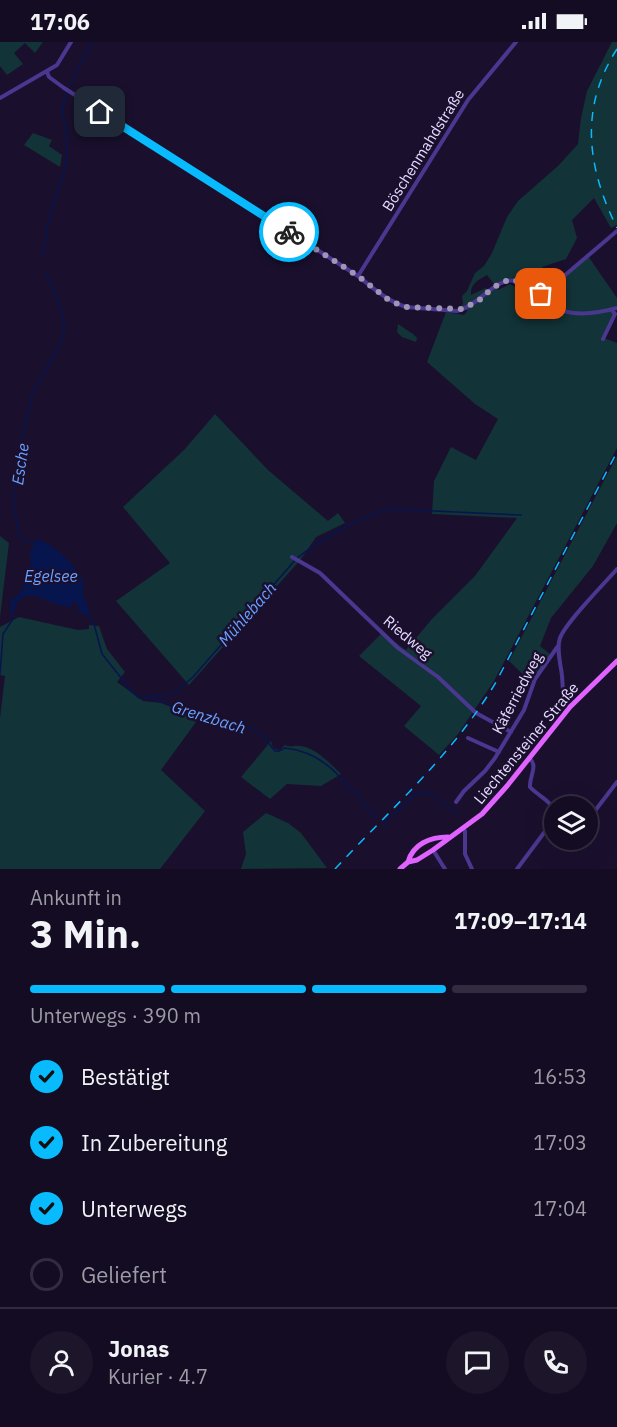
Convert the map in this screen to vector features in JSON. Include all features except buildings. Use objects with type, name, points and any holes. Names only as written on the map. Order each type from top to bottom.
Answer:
[{"type":"main road","name":"Liechtensteiner Straße","points":[[408,862],[417,860],[433,850],[489,807],[570,707],[617,661]]},
{"type":"main road","name":"Liechtensteiner Straße","points":[[408,862],[414,849],[428,840],[449,837]]},
{"type":"main road","points":[[400,869],[408,862]]},
{"type":"street","points":[[0,98],[47,72],[61,60],[71,42]]},
{"type":"street","name":"Böschenmahdstraße","points":[[358,276],[468,100],[516,42]]},
{"type":"street","points":[[47,72],[49,77],[73,94],[358,276],[398,305],[463,309],[481,299],[492,288],[510,279],[516,281],[541,301],[564,312],[590,313],[614,309],[615,314],[603,339]]},
{"type":"street","points":[[534,296],[541,294],[615,232]]},
{"type":"street","points":[[541,294],[541,301]]},
{"type":"street","name":"Riedweg","points":[[295,558],[320,573],[398,648],[438,677],[476,714],[511,732]]},
{"type":"street","name":"Käferriedweg","points":[[456,802],[499,752],[526,706],[536,679],[570,623],[617,569]]},
{"type":"street","points":[[558,646],[563,690],[567,705],[570,707]]},
{"type":"street","name":"Käferriedweg","points":[[468,738],[499,752]]},
{"type":"street","points":[[529,758],[535,766],[530,787],[544,798]]},
{"type":"street","points":[[598,807],[617,782]]},
{"type":"street","points":[[464,828],[465,854],[472,869]]},
{"type":"street","points":[[517,869],[544,833]]},
{"type":"street","points":[[433,850],[445,869]]},
{"type":"green space","points":[[0,42],[43,42],[35,53],[25,43],[14,53],[23,64],[7,75],[0,66]]},
{"type":"green space","points":[[612,42],[617,42],[617,225],[611,228],[594,198],[572,220],[577,238],[566,259],[542,267],[556,284],[588,256],[617,298],[617,308],[612,309],[614,314],[604,338],[617,343],[617,448],[494,681],[458,734],[439,755],[404,726],[421,706],[359,656],[382,633],[406,650],[432,619],[475,576],[517,518],[432,514],[434,481],[451,447],[476,460],[498,419],[475,404],[427,362],[446,312],[464,315],[468,310],[461,308],[462,296],[467,291],[475,273],[484,266],[492,253],[507,217],[518,201],[558,166],[578,144],[587,91]],"holes":[[[487,275],[494,284],[510,279],[523,289],[521,291],[510,284],[498,290],[496,288],[488,291],[486,288],[471,295],[473,285]]]},
{"type":"green space","points":[[33,133],[52,140],[49,146],[62,155],[60,167],[24,145]]},
{"type":"green space","points":[[398,324],[417,338],[416,342],[402,337],[397,332]]},
{"type":"green space","points":[[215,414],[268,470],[328,521],[338,513],[345,523],[316,537],[301,559],[189,685],[116,601],[170,563],[123,507],[184,450]]},
{"type":"green space","points":[[617,456],[617,523],[593,566],[551,618],[540,646],[550,654],[532,683],[509,661]]},
{"type":"green space","points":[[0,536],[9,543],[0,617]]},
{"type":"green space","points":[[19,617],[78,630],[89,629],[89,625],[99,626],[107,649],[125,672],[117,682],[143,701],[161,703],[199,718],[161,770],[205,811],[160,869],[0,869],[0,718],[5,676],[0,675],[0,627]]},
{"type":"green space","points":[[271,741],[273,747],[278,750],[285,745],[311,749],[341,774],[321,786],[287,784],[270,799],[241,777]]},
{"type":"green space","points":[[266,813],[288,823],[301,833],[327,868],[241,869],[246,854],[243,832]]},
{"type":"water","name":"Egelsee","points":[[37,539],[56,550],[79,574],[83,582],[83,597],[89,610],[89,617],[79,611],[77,602],[73,602],[71,607],[63,606],[30,595],[23,597],[14,612],[10,613],[11,599],[15,599],[24,589],[23,584],[30,565],[30,552]]},
{"type":"waterway","name":"Esche","points":[[69,87],[92,42]]},
{"type":"waterway","name":"Esche","points":[[43,257],[49,221],[67,157],[63,113],[66,93]]},
{"type":"waterway","name":"Esche","points":[[36,543],[27,542],[19,536],[13,500],[20,450],[31,400],[59,345],[64,329],[61,308],[46,272]]},
{"type":"waterway","name":"Mühlebach","points":[[90,617],[102,654],[134,694],[139,698],[173,694],[193,677],[297,558],[329,536],[355,522],[391,509],[521,515]]},
{"type":"waterway","name":"Esche","points":[[0,674],[3,634],[13,619],[12,611]]},
{"type":"waterway","name":"Grenzbach","points":[[150,699],[201,716],[240,724],[266,739],[275,751],[285,748],[314,757],[330,768],[350,790],[357,791],[362,802],[377,818]]},
{"type":"waterway","points":[[384,827],[386,822],[418,792],[432,794],[457,814]]},
{"type":"railway","points":[[617,49],[605,71],[592,115],[594,160],[599,183],[617,228]]},
{"type":"railway","points":[[335,869],[421,780],[480,708],[496,682],[617,452]]},
{"type":"way so far","points":[[289,232],[358,276],[390,301],[406,307],[458,311],[469,308],[492,288],[510,279],[516,281],[534,296],[541,294]]},
{"type":"route","points":[[100,112],[289,232]]}]
